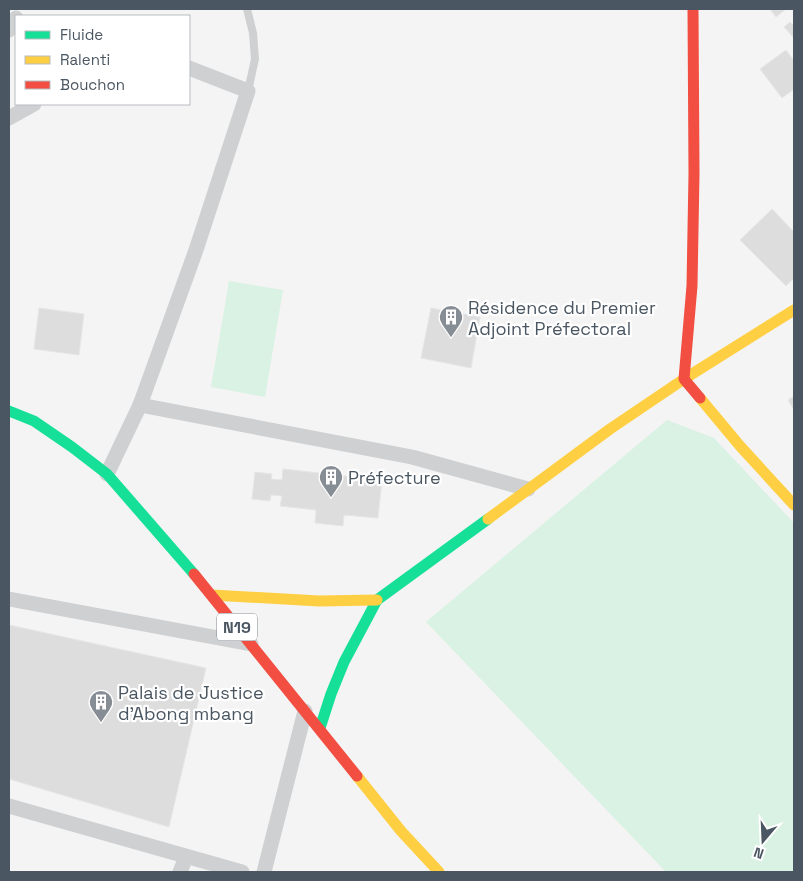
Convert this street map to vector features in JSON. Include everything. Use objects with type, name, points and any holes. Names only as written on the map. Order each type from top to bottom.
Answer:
[{"type":"main road","points":[[693,9],[694,174],[692,286],[684,379],[740,446],[794,505]]},
{"type":"main road","points":[[320,728],[329,696],[341,669],[354,640],[377,600],[610,429],[684,379],[794,310]]},
{"type":"main road","name":"N19","points":[[9,411],[34,421],[107,474],[212,595],[401,830],[440,872]]},
{"type":"main road","points":[[212,595],[318,601],[377,600]]},
{"type":"street","points":[[107,474],[140,405],[196,250],[248,91],[190,68]]},
{"type":"street","points":[[9,118],[32,105]]},
{"type":"street","points":[[140,405],[412,457],[528,489]]},
{"type":"street","points":[[9,599],[251,644]]},
{"type":"street","points":[[264,872],[305,711]]},
{"type":"street","points":[[9,806],[242,872]]},
{"type":"street","points":[[180,872],[186,857]]},
{"type":"lane","points":[[247,9],[253,32],[255,59],[248,91]]},
{"type":"green space","points":[[229,281],[283,290],[265,397],[211,387]]},
{"type":"green space","points":[[667,420],[714,438],[794,523],[794,872],[666,872],[426,622]]},
{"type":"building","points":[[770,9],[786,9],[776,17]]},
{"type":"building","points":[[790,22],[794,26],[794,38],[784,27]]},
{"type":"building","points":[[786,50],[794,61],[794,89],[782,98],[760,69]]},
{"type":"building","points":[[772,209],[794,232],[794,278],[786,286],[740,240]]},
{"type":"building","points":[[39,308],[84,314],[79,355],[34,349]]},
{"type":"building","name":"Résidence du Premier Adjoint Préfectoral","points":[[431,308],[480,317],[471,368],[421,358]]},
{"type":"building","points":[[794,396],[794,410],[788,400]]},
{"type":"building","name":"Préfecture","points":[[283,469],[382,480],[378,518],[344,515],[343,526],[315,523],[316,510],[280,506],[282,496],[271,495],[270,501],[252,499],[255,472],[272,474],[271,479],[282,480]]},
{"type":"building","name":"Palais de Justice d’Abong mbang","points":[[9,625],[206,668],[169,827],[9,779]]},
{"type":"traffic: fast","points":[[9,411],[34,421],[107,474],[194,574]]},
{"type":"traffic: fast","points":[[320,728],[344,662],[377,600],[488,519]]},
{"type":"traffic: slow","points":[[488,519],[610,429],[684,379],[794,310]]},
{"type":"traffic: slow","points":[[700,398],[740,446],[794,505]]},
{"type":"traffic: slow","points":[[212,595],[319,601],[377,600]]},
{"type":"traffic: slow","points":[[357,776],[401,831],[439,872]]},
{"type":"traffic: jam","points":[[693,9],[694,174],[692,286],[684,379],[700,398]]},
{"type":"traffic: jam","points":[[194,574],[357,776]]},
{"type":"place","name":"Résidence du Premier Adjoint Préfectoral","points":[[451,338]]},
{"type":"place","name":"Préfecture","points":[[331,498]]},
{"type":"place","name":"Palais de Justice d’Abong mbang","points":[[101,723]]}]
